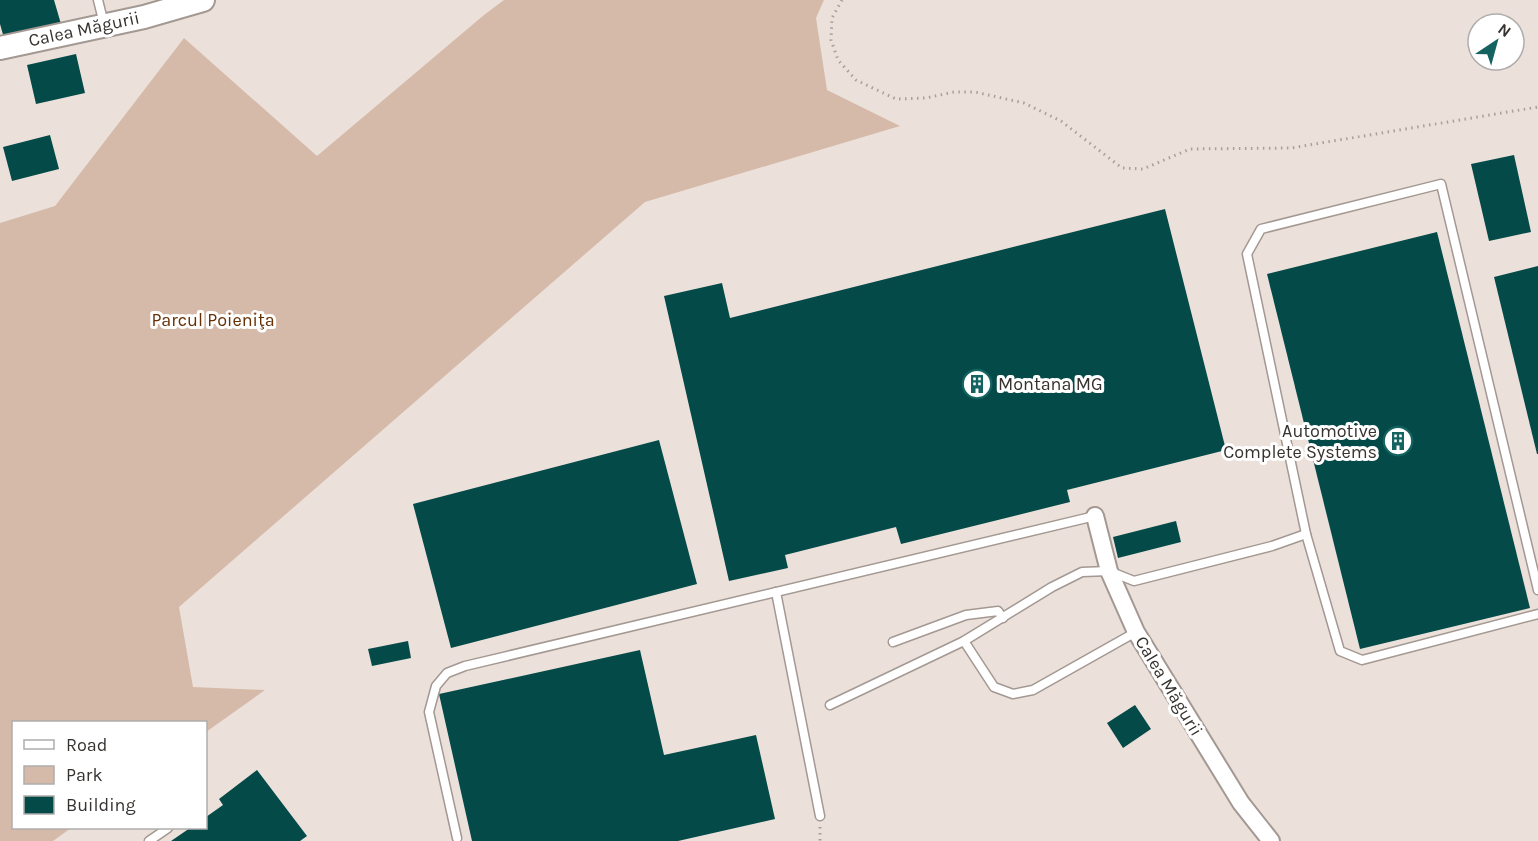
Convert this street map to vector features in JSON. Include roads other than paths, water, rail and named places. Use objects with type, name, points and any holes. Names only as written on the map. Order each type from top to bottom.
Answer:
[{"type":"street","name":"Calea Măgurii","points":[[0,48],[144,17],[203,0]]},
{"type":"street","name":"Calea Măgurii","points":[[1095,516],[1110,571],[1136,632],[1241,803],[1271,841]]},
{"type":"lane","points":[[98,0],[104,25]]},
{"type":"lane","points":[[1538,590],[1441,184],[1261,229],[1247,254],[1306,534],[1340,651],[1362,660],[1538,614]]},
{"type":"lane","points":[[457,838],[429,712],[436,686],[447,674],[465,666],[1095,516]]},
{"type":"lane","points":[[830,705],[964,641],[1052,586],[1082,572],[1110,571],[1134,581],[1272,546],[1306,534]]},
{"type":"lane","points":[[776,592],[820,816]]},
{"type":"lane","points":[[894,642],[966,615],[998,611],[1003,618]]},
{"type":"lane","points":[[964,641],[994,687],[1013,694],[1033,690],[1136,632]]},
{"type":"lane","points":[[149,841],[167,829]]},
{"type":"place","name":"Montana MG","points":[[977,384]]},
{"type":"place","name":"Automotive Complete Systems","points":[[1398,441]]},
{"type":"park label","name":"Parcul Poieniţa","points":[[213,320]]}]
